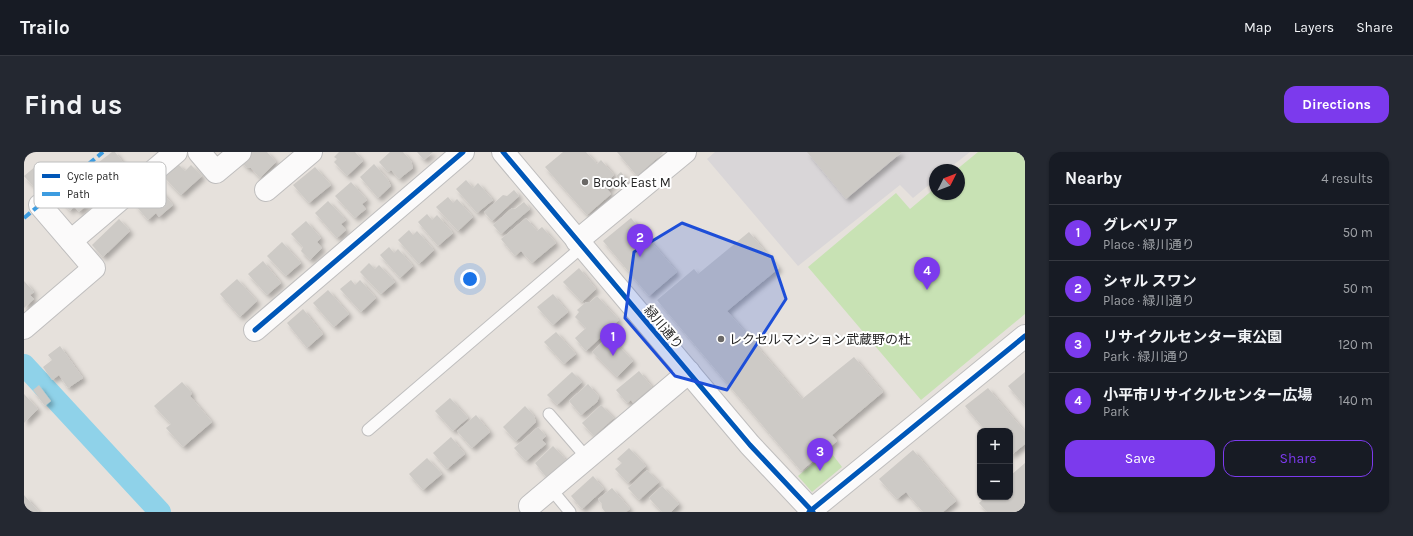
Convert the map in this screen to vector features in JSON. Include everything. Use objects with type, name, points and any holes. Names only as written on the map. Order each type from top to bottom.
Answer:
[{"type":"street","points":[[164,162],[176,152]]},
{"type":"street","points":[[199,152],[216,172],[240,152]]},
{"type":"street","points":[[266,190],[310,152]]},
{"type":"street","points":[[255,330],[463,152]]},
{"type":"street","name":"緑川通り","points":[[503,152],[579,244],[750,444],[811,511]]},
{"type":"street","points":[[579,244],[685,152]]},
{"type":"street","points":[[24,328],[94,268],[43,208]]},
{"type":"street","points":[[71,242],[111,208]]},
{"type":"street","points":[[811,511],[1025,336]]},
{"type":"street","points":[[530,506],[689,372]]},
{"type":"lane","points":[[368,430],[579,244]]},
{"type":"lane","points":[[549,414],[588,458]]},
{"type":"lane","points":[[550,489],[570,512]]},
{"type":"highlighted area","points":[[682,223],[772,257],[786,299],[727,390],[675,376],[625,318],[634,252]]},
{"type":"shaded area","points":[[715,152],[970,152],[955,164],[929,164],[929,185],[913,198],[900,185],[798,266],[707,159]]},
{"type":"green space","points":[[978,152],[1025,152],[1025,314],[921,400],[808,267],[896,193],[910,209],[929,193],[929,200],[965,200],[965,164],[963,164]]},
{"type":"green space","points":[[829,450],[842,467],[812,492],[798,476]]},
{"type":"building","points":[[112,152],[115,152],[123,162],[99,162]]},
{"type":"building","points":[[247,152],[267,152],[276,162],[260,178],[251,168],[247,168],[239,159]]},
{"type":"building","points":[[339,152],[355,152],[363,161],[347,176],[334,162],[337,159],[334,157]]},
{"type":"building","points":[[390,152],[403,152],[411,161],[413,168],[399,179],[391,170],[388,172],[379,162]]},
{"type":"building","points":[[417,152],[433,152],[424,160]]},
{"type":"building","name":"Brook East M","points":[[563,152],[586,152],[597,164],[601,160],[614,175],[609,180],[613,185],[607,189],[611,194],[587,215],[545,167]]},
{"type":"building","points":[[617,152],[662,152],[663,153],[637,176]]},
{"type":"building","points":[[807,152],[902,152],[846,199]]},
{"type":"building","points":[[178,164],[185,171],[191,165],[202,176],[181,195],[166,179],[166,175]]},
{"type":"building","points":[[374,164],[388,180],[391,186],[378,198],[360,177]]},
{"type":"building","points":[[315,167],[331,185],[309,203],[293,185]]},
{"type":"building","points":[[34,168],[34,187],[24,176]]},
{"type":"building","points":[[621,172],[629,182],[625,186],[616,176]]},
{"type":"building","points":[[466,180],[473,188],[478,183],[493,200],[477,213],[456,189]]},
{"type":"building","points":[[351,182],[367,200],[362,204],[366,209],[355,218],[335,196]]},
{"type":"building","points":[[514,190],[519,196],[492,221],[484,212],[503,195],[507,196]]},
{"type":"building","points":[[166,197],[173,205],[159,217],[156,213],[148,220],[138,208],[166,208]]},
{"type":"building","points":[[448,197],[453,203],[457,199],[473,217],[458,231],[436,207]]},
{"type":"building","points":[[328,201],[346,220],[341,224],[346,230],[337,238],[315,213]]},
{"type":"building","points":[[524,202],[530,209],[501,234],[493,225],[512,208],[515,209]]},
{"type":"building","points":[[76,208],[83,208],[79,212]]},
{"type":"building","points":[[427,214],[432,220],[437,215],[453,233],[438,246],[418,222]]},
{"type":"building","points":[[526,218],[537,231],[542,227],[556,243],[532,263],[521,251],[515,256],[501,239]]},
{"type":"building","points":[[631,218],[677,272],[649,296],[603,241]]},
{"type":"building","points":[[119,219],[130,231],[103,257],[92,245]]},
{"type":"building","points":[[306,221],[321,238],[317,242],[322,248],[310,260],[301,251],[303,247],[291,234]]},
{"type":"building","points":[[409,230],[413,235],[417,231],[434,250],[419,264],[398,240]]},
{"type":"building","name":"レクセルマンション武蔵野の杜","points":[[749,232],[779,268],[727,311],[802,399],[854,357],[883,392],[832,435],[837,441],[801,471],[657,300],[694,269],[698,274]]},
{"type":"building","points":[[282,242],[301,263],[286,276],[267,256]]},
{"type":"building","points":[[389,247],[394,253],[398,249],[413,266],[400,278],[380,255]]},
{"type":"building","points":[[263,261],[281,283],[267,295],[248,274]]},
{"type":"building","points":[[369,263],[375,269],[379,265],[395,282],[381,294],[360,272]]},
{"type":"building","points":[[579,268],[596,289],[582,302],[563,282]]},
{"type":"building","points":[[237,279],[257,301],[240,317],[220,294]]},
{"type":"building","points":[[351,280],[355,285],[360,280],[376,298],[361,312],[340,289]]},
{"type":"building","points":[[24,281],[34,292],[30,295],[34,299],[24,308]]},
{"type":"building","points":[[328,290],[349,314],[334,327],[313,303]]},
{"type":"building","points":[[553,294],[568,312],[553,325],[537,307]]},
{"type":"building","points":[[597,296],[619,320],[586,351],[575,338],[586,328],[575,317],[579,312],[577,310],[586,302],[590,302]]},
{"type":"building","points":[[303,309],[323,334],[307,348],[287,323]]},
{"type":"building","points":[[556,332],[576,354],[564,364],[544,342]]},
{"type":"building","points":[[609,336],[633,361],[617,377],[592,352]]},
{"type":"building","points":[[60,346],[83,378],[68,388],[59,375],[52,380],[43,367],[52,360],[48,355]]},
{"type":"building","points":[[639,371],[652,387],[633,403],[631,400],[627,403],[616,390]]},
{"type":"building","points":[[572,372],[582,382],[557,405],[547,395]]},
{"type":"building","points":[[1025,372],[1025,406],[1008,386]]},
{"type":"building","points":[[182,382],[192,393],[190,396],[212,422],[183,447],[166,428],[171,424],[154,406]]},
{"type":"building","points":[[588,384],[599,397],[597,402],[581,415],[569,401]]},
{"type":"building","points":[[39,385],[51,401],[45,406],[33,390]]},
{"type":"building","points":[[988,388],[1025,432],[1025,444],[1013,454],[1013,428],[983,428],[965,406]]},
{"type":"building","points":[[24,394],[38,409],[24,423]]},
{"type":"building","points":[[450,398],[468,418],[453,431],[435,411]]},
{"type":"building","points":[[601,405],[614,418],[594,436],[582,423]]},
{"type":"building","points":[[525,406],[534,416],[536,422],[516,441],[503,427]]},
{"type":"building","points":[[476,415],[490,432],[472,448],[457,431]]},
{"type":"building","points":[[538,427],[546,436],[542,440],[546,444],[526,461],[514,448]]},
{"type":"building","points":[[451,437],[465,454],[447,469],[433,453]]},
{"type":"building","points":[[553,446],[566,460],[547,478],[535,463]]},
{"type":"building","points":[[629,448],[646,466],[628,483],[615,469],[622,463],[617,459]]},
{"type":"building","points":[[913,450],[956,501],[943,512],[923,512],[906,492],[897,499],[879,479]]},
{"type":"building","points":[[427,458],[442,474],[423,490],[409,474]]},
{"type":"building","points":[[1025,463],[1025,512],[987,512],[979,503],[982,500],[1013,500],[1013,473]]},
{"type":"building","points":[[647,470],[659,482],[639,500],[628,488]]},
{"type":"building","points":[[593,476],[604,489],[582,509],[571,496]]},
{"type":"building","points":[[662,486],[679,504],[671,512],[662,512],[649,498]]},
{"type":"building","points":[[612,488],[630,509],[626,512],[605,512],[602,508],[602,504],[598,499]]},
{"type":"building","points":[[24,495],[39,512],[24,512]]},
{"type":"waterway","points":[[24,365],[160,512]]},
{"type":"marked path","points":[[91,162],[103,152]]},
{"type":"marked path","points":[[24,218],[36,208]]},
{"type":"cycle path","points":[[255,330],[463,152]]},
{"type":"cycle path","points":[[503,152],[750,445],[813,512]]},
{"type":"cycle path","points":[[809,512],[1025,336]]},
{"type":"place","name":"Brook East M","points":[[585,182]]},
{"type":"place","name":"シャル スワン","points":[[640,257]]},
{"type":"place","name":"小平市リサイクルセンター広場","points":[[927,290]]},
{"type":"place","name":"レクセルマンション武蔵野の杜","points":[[721,339]]},
{"type":"place","name":"グレベリア","points":[[613,356]]},
{"type":"place","name":"リサイクルセンター東公園","points":[[820,471]]}]
